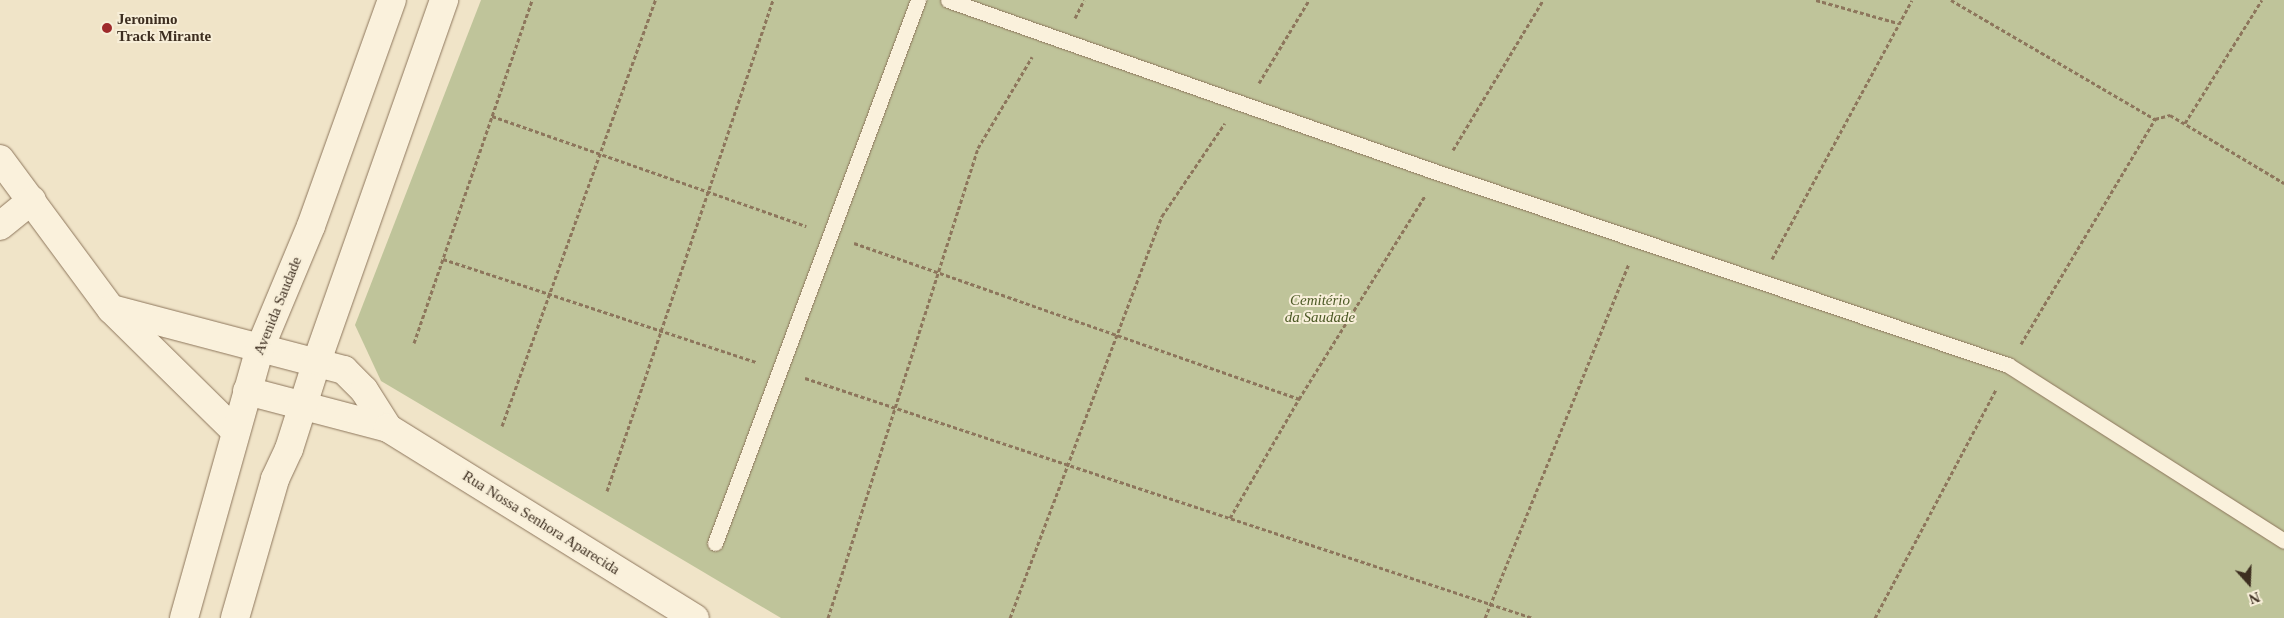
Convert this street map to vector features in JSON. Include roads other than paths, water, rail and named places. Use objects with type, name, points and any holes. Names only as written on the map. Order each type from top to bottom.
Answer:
[{"type":"main road","name":"Avenida Saudade","points":[[184,618],[260,348],[311,226],[392,0]]},
{"type":"main road","points":[[235,618],[275,479],[444,0]]},
{"type":"main road","points":[[0,159],[111,309],[236,432]]},
{"type":"main road","points":[[0,226],[32,200]]},
{"type":"main road","name":"Rua Nossa Senhora Aparecida","points":[[111,309],[316,361],[344,370],[364,390],[388,428]]},
{"type":"main road","name":"Rua Nossa Senhora Aparecida","points":[[247,391],[372,422],[388,428],[695,618]]},
{"type":"lane","points":[[715,543],[918,0]]},
{"type":"lane","points":[[948,0],[1439,173],[2008,365],[2284,541]]},
{"type":"place","name":"Jeronimo Track Mirante","points":[[107,28]]},
{"type":"park label","name":"Cemitério da Saudade","points":[[1320,308]]}]
